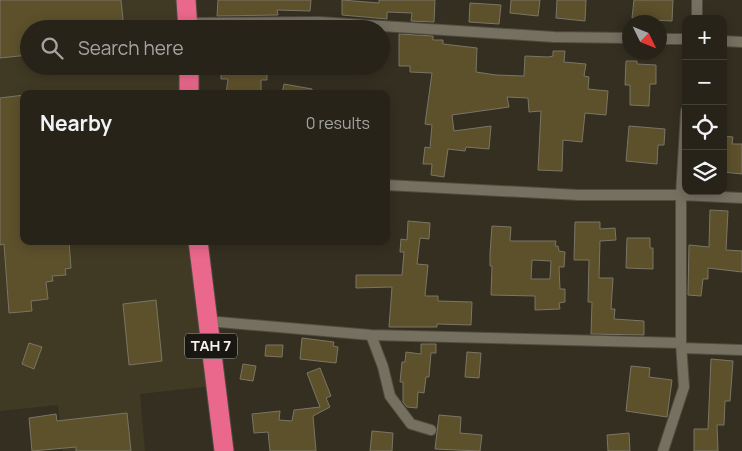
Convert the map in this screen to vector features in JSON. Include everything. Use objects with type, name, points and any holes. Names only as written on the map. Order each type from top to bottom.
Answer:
[{"type":"highway","points":[[186,0],[188,20]]},
{"type":"highway","points":[[189,75],[189,90]]},
{"type":"highway","name":"TAH 7","points":[[198,245],[224,451]]},
{"type":"street","points":[[697,0],[697,15]]},
{"type":"street","points":[[390,27],[554,37],[622,38]]},
{"type":"street","points":[[667,38],[682,39]]},
{"type":"street","points":[[727,40],[742,42]]},
{"type":"street","points":[[662,451],[684,387],[681,195],[684,150]]},
{"type":"street","points":[[390,185],[579,195],[681,195],[742,198]]},
{"type":"street","points":[[207,322],[372,335],[682,346],[742,350]]},
{"type":"street","points":[[372,335],[390,396],[411,424],[431,430]]},
{"type":"shaded area","points":[[0,0],[181,0],[183,20],[20,20],[20,75],[189,75],[191,90],[20,90],[20,245],[206,245],[221,385],[140,394],[145,451],[63,451],[58,405],[0,411]]},
{"type":"building","points":[[0,0],[121,0],[123,20],[20,20],[20,56],[0,58]]},
{"type":"building","points":[[218,0],[311,0],[310,11],[277,10],[278,15],[217,16]]},
{"type":"building","points":[[342,0],[379,3],[379,0],[435,0],[434,22],[411,21],[412,13],[387,12],[387,19],[342,15]]},
{"type":"building","points":[[511,0],[540,0],[538,16],[510,13]]},
{"type":"building","points":[[557,0],[586,0],[585,21],[556,18]]},
{"type":"building","points":[[634,0],[673,0],[672,21],[667,21],[667,15],[632,15]]},
{"type":"building","points":[[470,3],[501,5],[499,24],[469,22]]},
{"type":"building","points":[[399,34],[433,36],[433,40],[443,40],[443,44],[477,48],[476,72],[496,75],[524,76],[525,56],[548,57],[553,56],[553,51],[565,51],[564,62],[586,64],[584,76],[589,77],[588,89],[608,91],[606,115],[585,113],[582,142],[563,140],[562,171],[538,170],[541,111],[529,112],[528,98],[507,97],[509,107],[452,115],[454,131],[491,126],[489,149],[466,147],[465,151],[448,149],[444,177],[431,175],[432,164],[423,164],[425,147],[430,148],[432,125],[425,124],[432,73],[410,72],[410,66],[399,66]]},
{"type":"building","points":[[626,61],[637,61],[637,64],[656,65],[656,84],[650,84],[649,106],[630,105],[630,85],[625,85]]},
{"type":"building","points":[[221,75],[267,75],[267,80],[261,80],[261,90],[227,90],[228,79],[221,79]]},
{"type":"building","points":[[284,84],[312,89],[312,90],[283,90]]},
{"type":"building","points":[[20,96],[20,245],[69,245],[71,268],[65,269],[66,275],[52,276],[53,281],[46,282],[48,299],[31,301],[32,311],[9,313],[4,244],[0,245],[0,98]]},
{"type":"building","points":[[629,126],[665,129],[664,145],[658,145],[657,164],[626,161]]},
{"type":"building","points":[[727,136],[733,137],[732,144],[742,144],[742,174],[727,172]]},
{"type":"building","points":[[710,210],[728,211],[726,250],[742,251],[742,272],[708,268],[708,279],[703,279],[701,296],[688,295],[689,245],[709,247]]},
{"type":"building","points":[[408,221],[430,223],[429,239],[420,238],[417,264],[428,265],[425,296],[438,296],[438,301],[472,302],[471,325],[437,324],[437,327],[389,327],[392,287],[356,288],[356,275],[402,275],[404,252],[400,252],[401,239],[407,240]]},
{"type":"building","points":[[575,222],[600,222],[600,229],[615,228],[616,240],[600,241],[599,278],[613,278],[611,309],[615,309],[614,319],[644,321],[644,335],[591,334],[592,302],[588,302],[589,260],[574,260]]},
{"type":"building","points":[[492,226],[511,227],[510,241],[556,241],[555,246],[558,246],[559,251],[565,252],[564,267],[559,267],[560,289],[565,289],[565,302],[559,303],[560,309],[535,310],[535,296],[491,295],[492,266],[490,266]],"holes":[[[532,260],[551,261],[550,279],[531,279]]]},
{"type":"building","points":[[627,238],[650,238],[650,248],[653,248],[653,269],[626,268]]},
{"type":"building","points":[[156,300],[162,361],[129,365],[123,304]]},
{"type":"building","points":[[302,338],[334,342],[333,346],[338,347],[336,363],[300,359]]},
{"type":"building","points":[[29,343],[42,347],[34,369],[22,364]]},
{"type":"building","points":[[421,344],[436,344],[436,353],[431,353],[429,377],[426,377],[424,393],[418,392],[417,408],[407,407],[403,402],[403,382],[400,382],[402,362],[405,362],[406,352],[421,354]]},
{"type":"building","points":[[266,345],[283,345],[282,357],[265,356]]},
{"type":"building","points":[[467,352],[481,353],[479,378],[465,377]]},
{"type":"building","points":[[711,359],[733,361],[730,401],[725,401],[724,425],[717,425],[718,451],[694,451],[694,429],[708,429]]},
{"type":"building","points":[[243,364],[256,366],[253,381],[240,379]]},
{"type":"building","points":[[631,366],[650,368],[649,377],[672,380],[667,417],[626,411]]},
{"type":"building","points":[[320,368],[331,396],[326,398],[330,407],[313,416],[316,451],[270,451],[268,432],[254,433],[252,414],[280,411],[279,420],[292,421],[294,410],[320,407],[307,373]]},
{"type":"building","points":[[127,413],[131,451],[76,451],[76,447],[32,451],[29,418],[56,414],[57,421]]},
{"type":"building","points":[[439,415],[461,417],[460,433],[482,435],[480,451],[435,449]]},
{"type":"building","points":[[372,431],[393,433],[392,451],[370,451]]},
{"type":"building","points":[[629,433],[630,451],[608,451],[607,435]]}]
